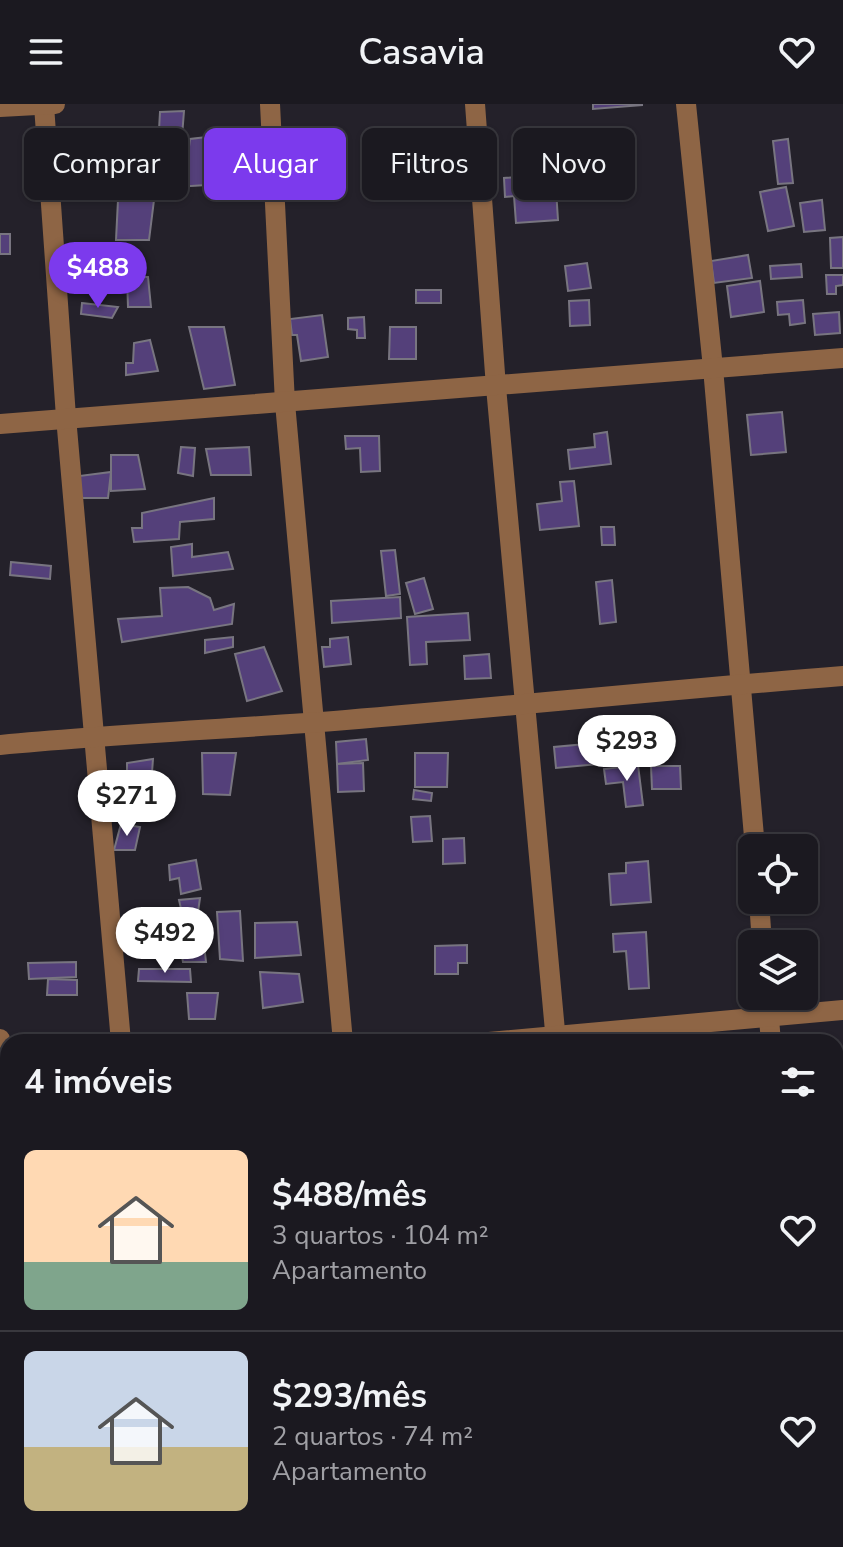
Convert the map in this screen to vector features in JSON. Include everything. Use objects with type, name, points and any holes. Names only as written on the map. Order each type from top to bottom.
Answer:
[{"type":"street","points":[[0,107],[55,104]]},
{"type":"street","points":[[270,104],[285,403],[342,1034]]},
{"type":"street","points":[[475,104],[496,387],[555,1034]]},
{"type":"street","points":[[686,104],[713,368],[754,834]]},
{"type":"street","points":[[44,105],[66,417],[120,1034]]},
{"type":"street","points":[[0,424],[843,358]]},
{"type":"street","points":[[0,745],[526,705],[843,676]]},
{"type":"street","points":[[768,1010],[770,1034]]},
{"type":"street","points":[[611,1034],[843,1010]]},
{"type":"building","points":[[593,104],[642,104],[642,105],[593,109]]},
{"type":"building","points":[[184,111],[183,128],[159,128],[160,112]]},
{"type":"building","points":[[204,137],[204,185],[188,186],[190,139]]},
{"type":"building","points":[[788,139],[793,183],[778,184],[773,141]]},
{"type":"building","points":[[513,177],[513,196],[505,197],[504,178]]},
{"type":"building","points":[[786,187],[794,226],[768,231],[760,192]]},
{"type":"building","points":[[118,200],[154,200],[149,240],[116,240]]},
{"type":"building","points":[[514,200],[557,200],[558,220],[516,223]]},
{"type":"building","points":[[822,200],[825,230],[804,232],[800,203]]},
{"type":"building","points":[[0,234],[10,234],[10,254],[0,254]]},
{"type":"building","points":[[843,237],[843,268],[831,268],[830,238]]},
{"type":"building","points":[[748,255],[752,278],[714,283],[711,261]]},
{"type":"building","points":[[119,256],[123,271],[92,270],[98,257]]},
{"type":"building","points":[[587,263],[591,288],[568,291],[565,266]]},
{"type":"building","points":[[801,264],[802,277],[771,279],[770,266]]},
{"type":"building","points":[[826,275],[843,275],[843,285],[836,286],[836,294],[827,294]]},
{"type":"building","points":[[127,277],[148,277],[151,307],[128,307]]},
{"type":"building","points":[[760,281],[764,312],[731,317],[727,286]]},
{"type":"building","points":[[416,290],[441,290],[441,303],[416,303]]},
{"type":"building","points":[[589,300],[590,325],[570,326],[569,301]]},
{"type":"building","points":[[803,300],[805,323],[790,325],[789,314],[778,315],[777,302]]},
{"type":"building","points":[[82,303],[118,307],[112,318],[81,314]]},
{"type":"building","points":[[839,312],[840,333],[815,335],[813,314]]},
{"type":"building","points":[[322,315],[328,357],[301,361],[297,335],[292,335],[290,319]]},
{"type":"building","points":[[364,317],[365,338],[357,338],[357,330],[348,329],[348,318]]},
{"type":"building","points":[[189,327],[224,327],[235,385],[204,389]]},
{"type":"building","points":[[390,327],[416,327],[416,359],[389,359]]},
{"type":"building","points":[[150,340],[158,371],[126,375],[126,363],[133,363],[134,343]]},
{"type":"building","points":[[782,412],[786,452],[751,455],[747,415]]},
{"type":"building","points":[[607,432],[611,464],[570,469],[568,450],[595,447],[594,434]]},
{"type":"building","points":[[345,436],[379,436],[380,471],[361,472],[360,448],[346,449]]},
{"type":"building","points":[[181,447],[195,448],[193,476],[178,473]]},
{"type":"building","points":[[249,447],[251,475],[211,475],[206,449]]},
{"type":"building","points":[[111,455],[138,455],[145,489],[111,491]]},
{"type":"building","points":[[111,472],[108,498],[81,498],[79,476]]},
{"type":"building","points":[[574,481],[579,526],[540,530],[537,504],[562,501],[560,482]]},
{"type":"building","points":[[214,498],[214,519],[180,522],[179,539],[134,542],[132,528],[142,528],[142,513]]},
{"type":"building","points":[[601,527],[614,527],[615,545],[602,545]]},
{"type":"building","points":[[192,544],[192,557],[228,552],[233,569],[173,576],[171,547]]},
{"type":"building","points":[[395,550],[400,594],[386,596],[381,551]]},
{"type":"building","points":[[11,562],[51,566],[50,579],[10,575]]},
{"type":"building","points":[[424,578],[433,609],[415,614],[406,583]]},
{"type":"building","points":[[612,580],[616,622],[600,624],[596,582]]},
{"type":"building","points":[[188,587],[210,598],[214,610],[234,604],[232,624],[122,642],[118,619],[162,616],[160,588]]},
{"type":"building","points":[[400,597],[401,618],[332,623],[331,601]]},
{"type":"building","points":[[468,613],[470,640],[426,642],[427,664],[410,665],[407,617]]},
{"type":"building","points":[[233,637],[233,647],[205,653],[205,640]]},
{"type":"building","points":[[348,637],[351,664],[324,667],[322,647],[330,647],[330,639]]},
{"type":"building","points":[[264,647],[282,691],[247,701],[235,654]]},
{"type":"building","points":[[489,654],[491,678],[465,679],[464,656]]},
{"type":"building","points":[[366,739],[368,760],[337,764],[336,742]]},
{"type":"building","points":[[607,742],[609,763],[556,768],[554,747]]},
{"type":"building","points":[[202,753],[236,753],[230,795],[203,794]]},
{"type":"building","points":[[415,753],[448,753],[447,787],[415,787]]},
{"type":"building","points":[[153,759],[150,799],[127,800],[127,763]]},
{"type":"building","points":[[363,763],[364,791],[338,792],[337,764]]},
{"type":"building","points":[[638,765],[643,805],[626,807],[623,782],[606,784],[604,769]]},
{"type":"building","points":[[651,766],[680,766],[681,789],[652,789]]},
{"type":"building","points":[[414,790],[432,793],[431,801],[413,799]]},
{"type":"building","points":[[430,816],[432,841],[413,842],[411,817]]},
{"type":"building","points":[[121,824],[140,827],[135,850],[114,850]]},
{"type":"building","points":[[464,838],[465,863],[443,864],[443,839]]},
{"type":"building","points":[[196,860],[201,889],[181,894],[179,878],[170,880],[169,865]]},
{"type":"building","points":[[648,861],[651,902],[611,905],[609,874],[626,873],[626,863]]},
{"type":"building","points":[[200,898],[197,919],[184,922],[179,900]]},
{"type":"building","points":[[240,911],[243,961],[220,959],[217,912]]},
{"type":"building","points":[[297,922],[301,955],[255,958],[255,923]]},
{"type":"building","points":[[202,927],[206,962],[183,962],[177,931]]},
{"type":"building","points":[[646,932],[649,988],[629,989],[626,951],[614,952],[613,934]]},
{"type":"building","points":[[467,945],[467,963],[458,963],[458,974],[435,974],[435,946]]},
{"type":"building","points":[[76,962],[76,977],[29,979],[28,963]]},
{"type":"building","points":[[139,969],[190,969],[191,982],[138,981]]},
{"type":"building","points":[[260,972],[299,974],[303,1002],[263,1008]]},
{"type":"building","points":[[48,979],[77,980],[77,995],[47,995]]},
{"type":"building","points":[[187,993],[218,993],[215,1019],[189,1019]]}]
